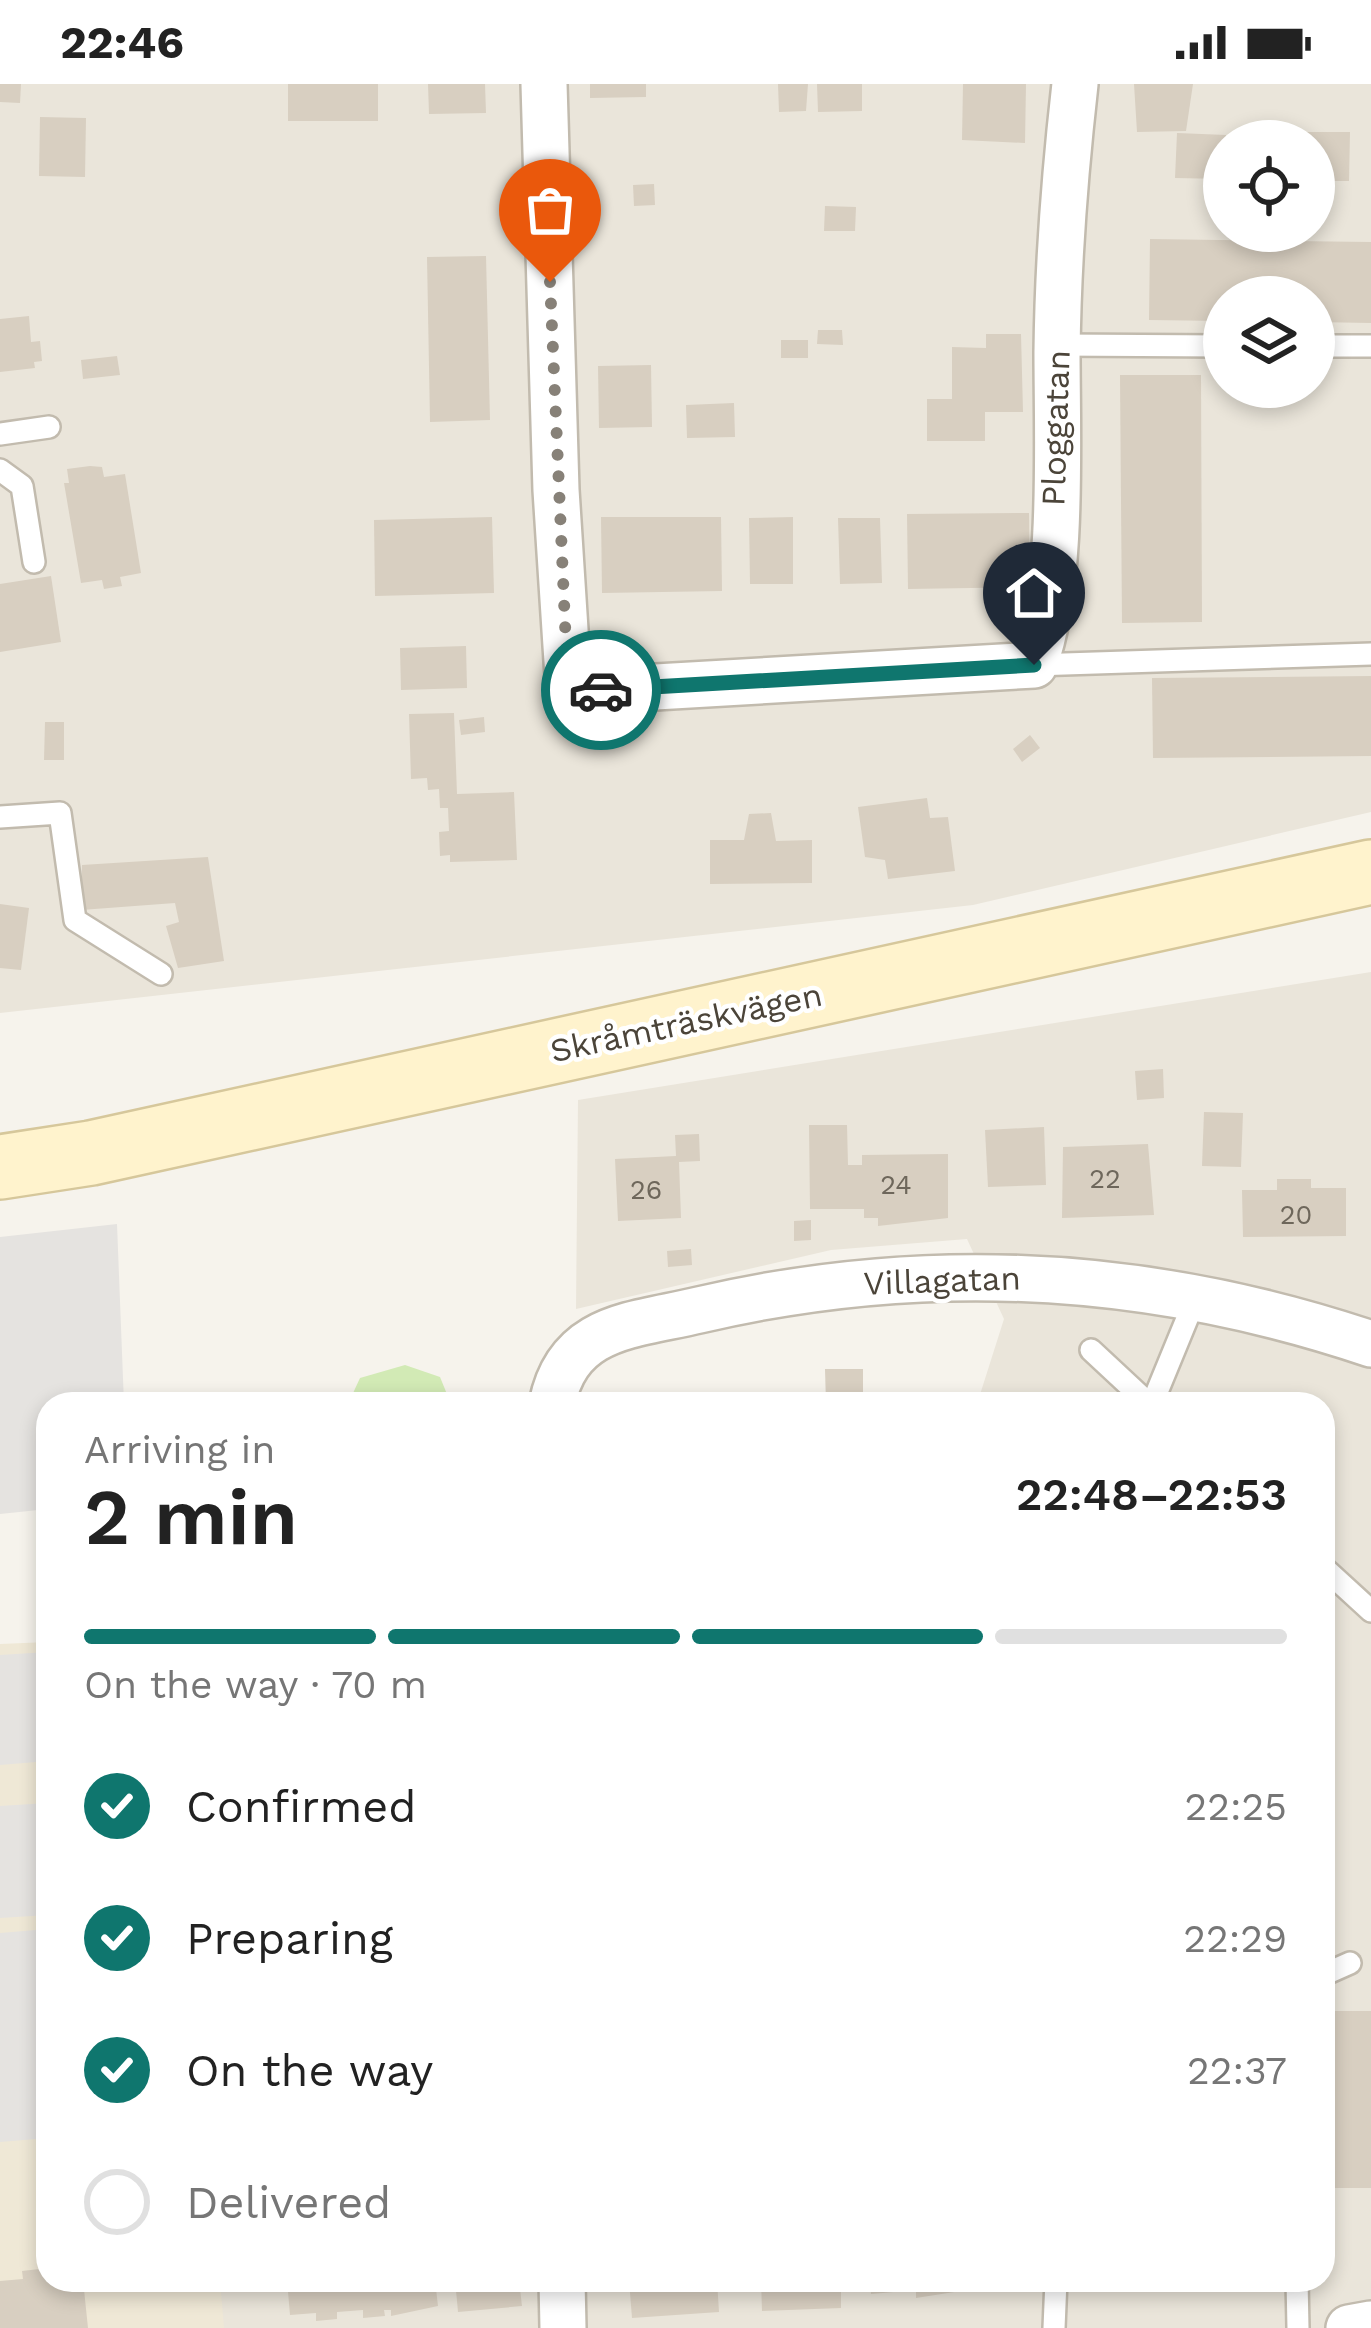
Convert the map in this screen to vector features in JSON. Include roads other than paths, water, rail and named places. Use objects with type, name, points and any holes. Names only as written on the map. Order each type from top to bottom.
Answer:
[{"type":"main road","name":"Skråmträskvägen","points":[[0,1167],[1371,872]]},
{"type":"street","points":[[544,84],[556,490],[568,692],[1034,665]]},
{"type":"street","name":"Ploggatan","points":[[1034,665],[1044,638],[1053,531],[1057,345],[1075,84]]},
{"type":"street","name":"Villagatan","points":[[555,1392],[559,1371],[572,1354],[600,1336],[816,1287],[927,1275],[1018,1274],[1196,1297],[1371,1343]]},
{"type":"street","points":[[562,2292],[563,2328]]},
{"type":"street","points":[[1349,2328],[1371,2324]]},
{"type":"lane","points":[[1057,345],[1203,346]]},
{"type":"lane","points":[[1335,346],[1371,346]]},
{"type":"lane","points":[[0,434],[49,427]]},
{"type":"lane","points":[[0,470],[22,486],[34,562]]},
{"type":"lane","points":[[1034,665],[1371,654]]},
{"type":"lane","points":[[0,818],[59,813],[74,920],[161,974]]},
{"type":"lane","points":[[1155,1392],[1196,1297]]},
{"type":"lane","points":[[1091,1350],[1137,1392]]},
{"type":"lane","points":[[1335,1578],[1371,1611]]},
{"type":"lane","points":[[1335,1970],[1350,1963]]},
{"type":"lane","points":[[1054,2328],[1056,2292]]},
{"type":"lane","points":[[1298,2292],[1298,2328]]}]
